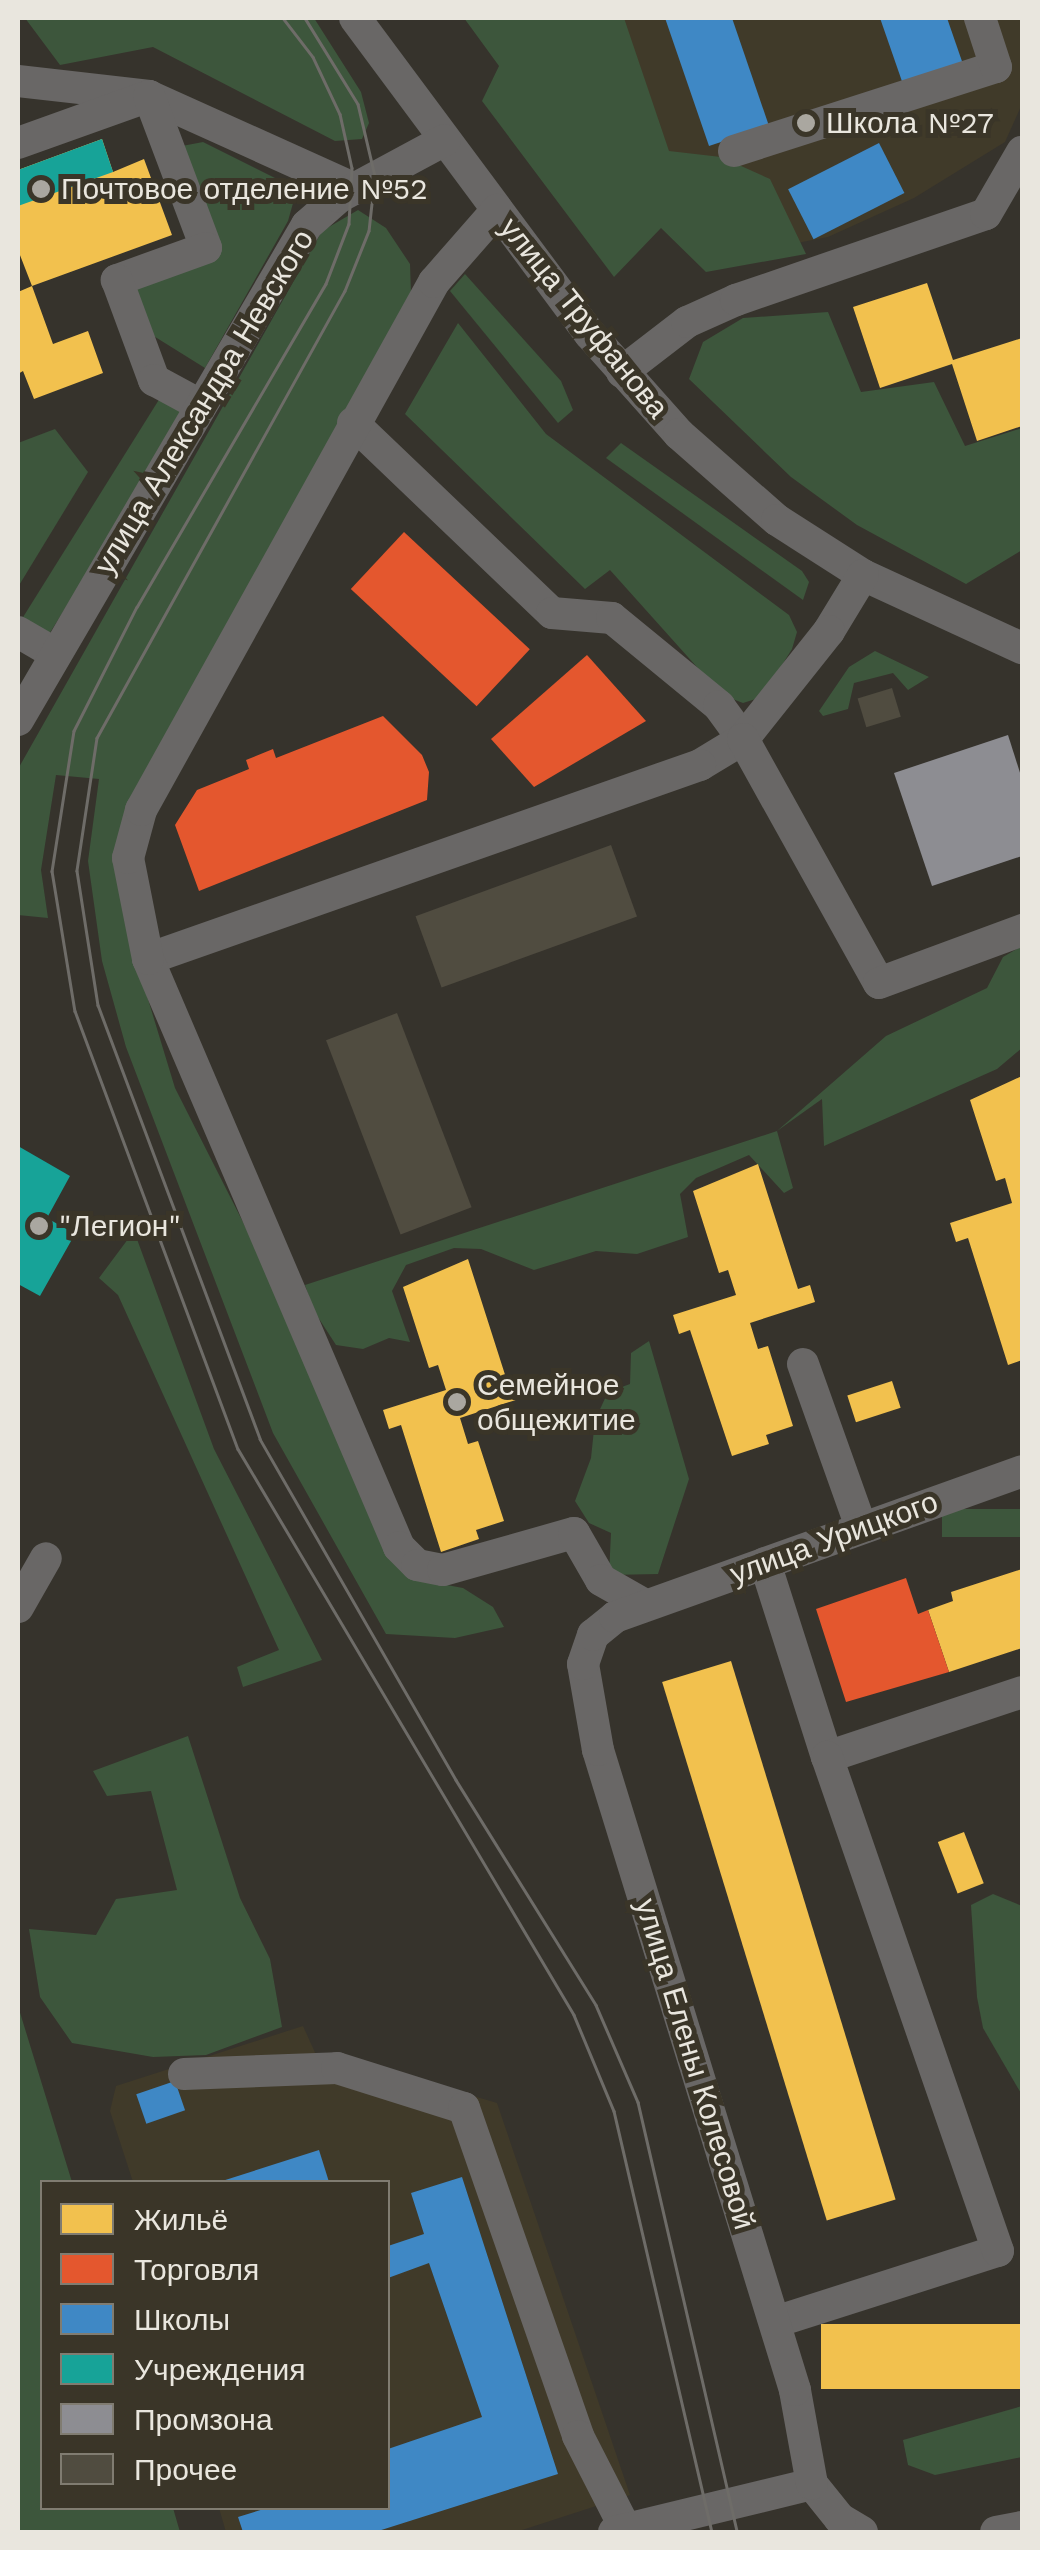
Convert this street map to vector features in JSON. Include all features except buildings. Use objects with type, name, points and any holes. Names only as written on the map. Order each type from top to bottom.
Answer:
[{"type":"street","name":"улица Труфанова","points":[[355,18],[622,372],[679,434],[777,520],[863,575],[1022,648]]},
{"type":"street","points":[[734,150],[996,66],[980,18]]},
{"type":"street","points":[[18,80],[149,96],[353,188]]},
{"type":"street","points":[[18,143],[149,96]]},
{"type":"street","points":[[149,96],[206,248],[117,280],[154,380],[200,404]]},
{"type":"street","name":"улица Александра Невского","points":[[18,720],[307,225],[353,188],[445,140]]},
{"type":"street","points":[[622,372],[687,322],[736,300],[986,214],[1022,152]]},
{"type":"street","points":[[497,210],[434,282],[353,423],[141,810],[128,858],[148,959],[399,1547],[417,1565],[444,1570],[574,1533],[601,1580],[645,1605]]},
{"type":"street","points":[[353,423],[552,613],[612,618],[719,706],[743,739],[879,983],[1022,930]]},
{"type":"street","points":[[148,959],[700,765],[743,739],[829,630],[863,575]]},
{"type":"street","points":[[18,632],[56,654]]},
{"type":"street","points":[[803,1364],[862,1527]]},
{"type":"street","name":"улица Урицкого","points":[[645,1605],[1022,1471]]},
{"type":"street","points":[[18,1606],[46,1558]]},
{"type":"street","points":[[765,1563],[828,1756],[1010,2247],[775,2322]]},
{"type":"street","name":"улица Елены Колесовой","points":[[645,1605],[593,1634],[584,1683],[598,1750],[775,2322],[812,2484],[840,2519],[862,2532]]},
{"type":"street","points":[[828,1756],[1022,1692]]},
{"type":"street","points":[[184,2074],[336,2068],[464,2108],[578,2436],[620,2531],[812,2484]]},
{"type":"street","points":[[996,2532],[1022,2527]]},
{"type":"shaded area","name":"Школа №27","points":[[517,18],[1022,18],[1022,104],[1005,142],[914,198],[828,237],[704,261]]},
{"type":"shaded area","points":[[303,2026],[318,2059],[356,2061],[497,2103],[630,2495],[516,2532],[226,2532],[220,2510],[390,2510],[390,2180],[132,2180],[110,2111],[116,2086]]},
{"type":"green space","points":[[25,18],[314,18],[361,92],[369,123],[362,139],[335,141],[153,47],[60,65]]},
{"type":"green space","points":[[464,18],[624,18],[669,151],[721,157],[770,179],[806,254],[706,272],[661,228],[614,277],[482,101],[499,66]]},
{"type":"green space","points":[[203,142],[297,189],[288,221],[205,368],[152,335],[134,285],[221,253],[182,146]]},
{"type":"green space","points":[[358,210],[386,228],[410,264],[411,293],[138,794],[137,963],[175,1088],[425,1581],[463,1588],[493,1607],[504,1627],[455,1638],[386,1634],[273,1433],[126,1047],[102,961],[88,861],[99,779],[56,775],[41,870],[48,918],[18,915],[18,769],[322,231]]},
{"type":"green space","points":[[465,274],[561,381],[573,410],[558,423],[450,291]]},
{"type":"green space","points":[[828,312],[861,392],[934,382],[965,446],[1022,428],[1022,550],[966,584],[857,525],[791,477],[689,379],[703,342],[743,318]]},
{"type":"green space","points":[[458,323],[546,434],[789,615],[797,632],[792,649],[762,697],[743,703],[722,695],[610,570],[585,589],[405,414]]},
{"type":"green space","points":[[160,398],[186,414],[46,639],[20,623]]},
{"type":"green space","points":[[55,429],[88,472],[18,587],[18,443]]},
{"type":"green space","points":[[621,443],[802,571],[809,582],[803,600],[606,458]]},
{"type":"green space","points":[[875,651],[929,677],[908,690],[893,673],[854,683],[848,709],[823,716],[819,711],[849,667]]},
{"type":"green space","points":[[1022,946],[1022,1048],[997,1069],[824,1146],[822,1099],[777,1131],[886,1036],[987,988],[1003,957]]},
{"type":"green space","points":[[777,1131],[793,1188],[784,1193],[749,1155],[696,1178],[680,1194],[688,1237],[637,1254],[596,1251],[534,1270],[481,1249],[454,1248],[406,1265],[392,1291],[410,1342],[389,1338],[363,1349],[336,1345],[314,1311],[305,1285]]},
{"type":"green space","points":[[134,1231],[214,1449],[322,1660],[243,1687],[237,1667],[279,1650],[118,1295],[99,1278]]},
{"type":"green space","points":[[649,1341],[689,1479],[658,1574],[609,1575],[611,1533],[589,1523],[575,1501],[591,1458],[595,1420],[608,1392],[630,1384],[631,1353]]},
{"type":"green space","points":[[942,1509],[1022,1509],[1022,1537],[942,1537]]},
{"type":"green space","points":[[188,1736],[240,1898],[270,1959],[282,2027],[206,2055],[153,2057],[72,2043],[40,1997],[29,1929],[96,1935],[116,1899],[177,1890],[151,1791],[107,1796],[93,1771]]},
{"type":"green space","points":[[993,1894],[1022,1906],[1022,2095],[983,2028],[977,1997],[971,1905]]},
{"type":"green space","points":[[18,2006],[71,2180],[40,2180],[40,2510],[174,2510],[180,2532],[18,2532]]},
{"type":"green space","points":[[1022,2406],[1022,2457],[935,2475],[908,2465],[903,2440]]},
{"type":"tram line","points":[[283,18],[313,57],[340,114],[352,168],[349,224],[326,284],[137,607],[74,731],[52,871],[75,1011],[238,1449],[574,2015],[614,2111],[712,2532]]},
{"type":"tram line","points":[[305,18],[358,104],[375,176],[369,231],[345,291],[97,738],[77,871],[98,1005],[260,1439],[456,1780],[596,2005],[638,2102],[737,2532]]},
{"type":"place","name":"Школа №27","points":[[806,123]]},
{"type":"place","name":"Почтовое отделение №52","points":[[41,189]]},
{"type":"place","name":"\"Легион\"","points":[[39,1226]]},
{"type":"place","name":"Семейное общежитие","points":[[457,1402]]}]
